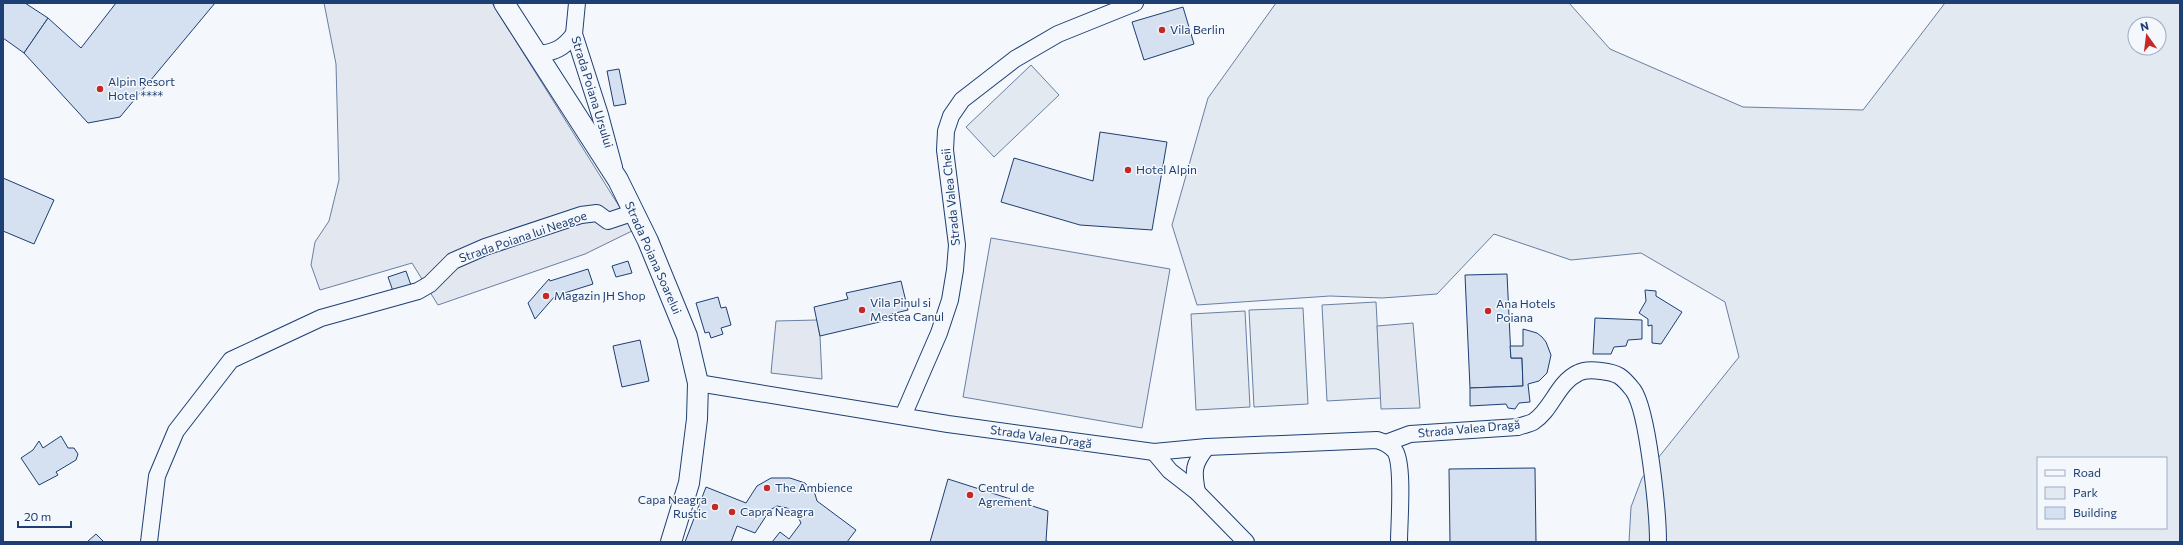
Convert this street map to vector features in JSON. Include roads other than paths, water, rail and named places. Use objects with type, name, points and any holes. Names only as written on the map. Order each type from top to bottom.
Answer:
[{"type":"street","name":"Strada Poiana Soarelui","points":[[504,3],[618,180],[635,212],[678,312],[695,363],[698,383],[696,441],[689,484],[671,542]]},
{"type":"street","name":"Strada Poiana Ursului","points":[[577,3],[574,34],[600,115],[618,180]]},
{"type":"street","name":"Strada Valea Cheii","points":[[903,416],[939,333],[950,300],[955,270],[958,245],[945,150],[946,131],[951,116],[962,100],[1015,60],[1058,34],[1135,3]]},
{"type":"street","points":[[537,54],[550,53],[560,49],[574,34]]},
{"type":"street","name":"Strada Poiana lui Neagoe","points":[[149,542],[157,476],[176,432],[231,360],[321,318],[418,292],[430,284],[448,268],[453,261],[485,247],[581,215],[597,213],[608,220],[635,212]]},
{"type":"street","name":"Strada Valea Dragă","points":[[698,383],[903,416],[1154,452],[1207,447],[1365,440],[1386,443],[1410,434],[1518,427],[1532,422],[1540,416],[1560,388],[1578,373],[1592,369],[1617,373],[1634,391],[1645,425],[1658,517],[1658,542]]},
{"type":"street","points":[[1386,443],[1395,452],[1399,464],[1399,542]]},
{"type":"street","points":[[1197,492],[1194,471],[1197,460],[1207,447]]},
{"type":"street","points":[[1154,452],[1170,471],[1197,492],[1246,542]]},
{"type":"place","name":"Vila Berlin","points":[[1162,30]]},
{"type":"place","name":"Alpin Resort Hotel ****","points":[[100,89]]},
{"type":"place","name":"Hotel Alpin","points":[[1128,170]]},
{"type":"place","name":"Magazin JH Shop","points":[[546,296]]},
{"type":"place","name":"Vila Pinul si Mestea Canul","points":[[862,310]]},
{"type":"place","name":"Ana Hotels Poiana","points":[[1488,311]]},
{"type":"place","name":"The Ambience","points":[[767,488]]},
{"type":"place","name":"Centrul de Agrement","points":[[970,495]]},
{"type":"place","name":"Capa Neagra Rustic","points":[[715,507]]},
{"type":"place","name":"Capra Neagra","points":[[732,512]]}]
